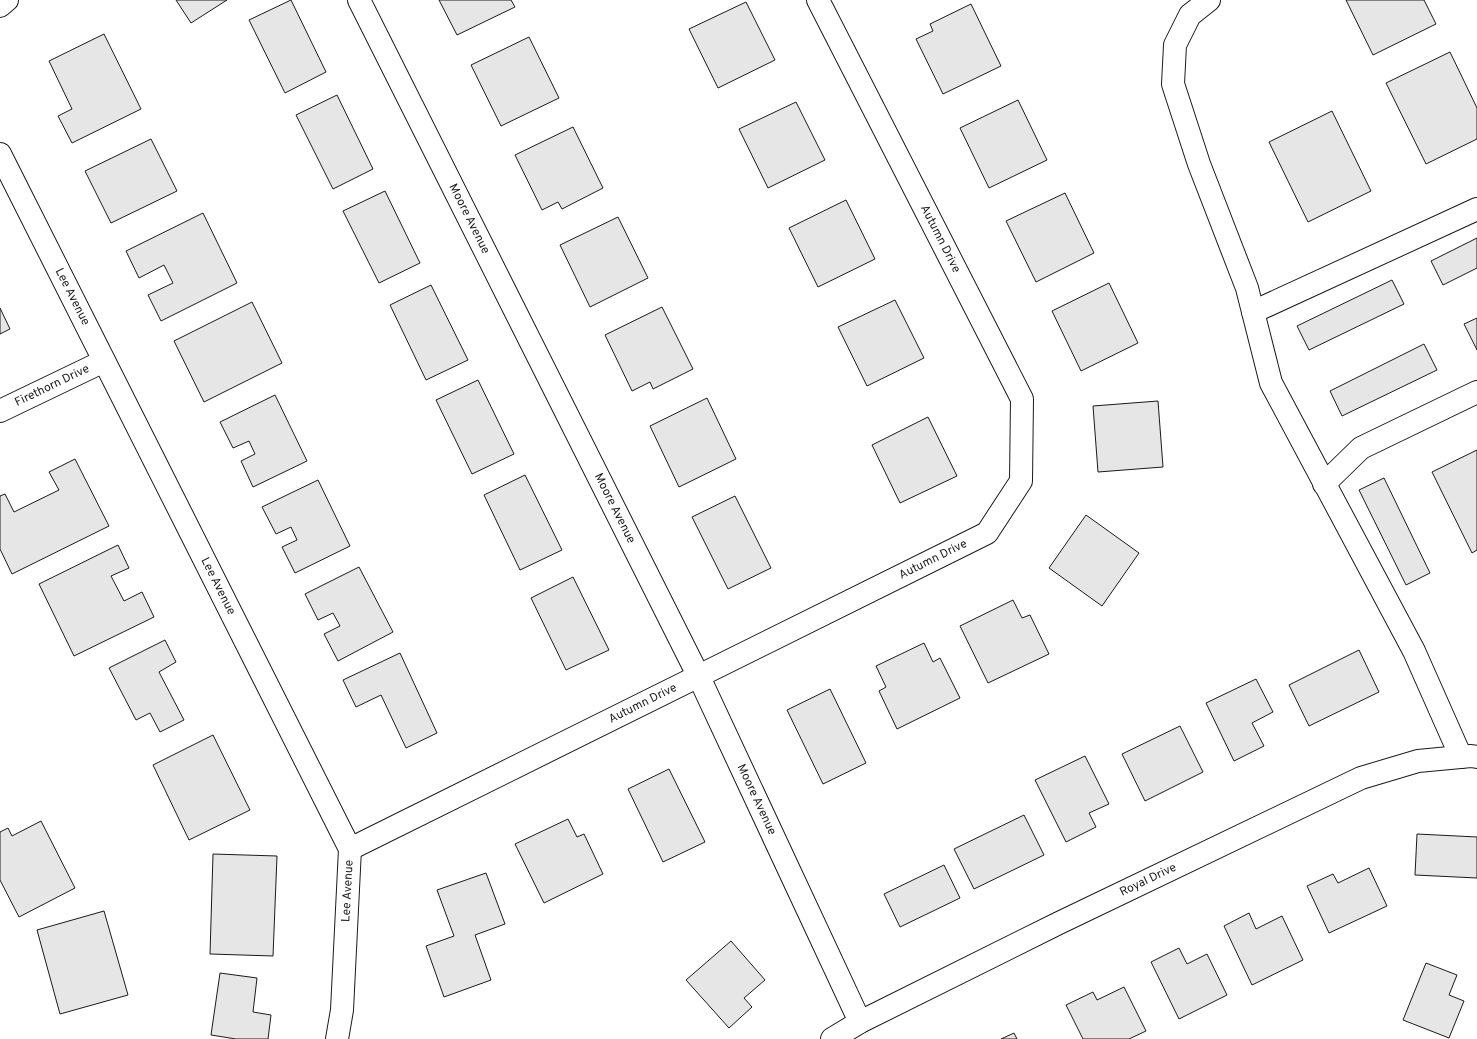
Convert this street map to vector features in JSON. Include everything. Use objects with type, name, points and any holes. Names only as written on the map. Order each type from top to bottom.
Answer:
[{"type":"street","points":[[0,6],[7,0]]},
{"type":"street","name":"Moore Avenue","points":[[358,0],[699,677],[860,1022]]},
{"type":"street","name":"Autumn Drive","points":[[350,849],[699,677],[987,532],[1021,481],[1022,399],[818,0]]},
{"type":"street","points":[[1210,0],[1190,15],[1175,45],[1174,84],[1199,164],[1247,288],[1271,383],[1469,757]]},
{"type":"street","name":"Lee Avenue","points":[[0,154],[350,849],[342,1010],[337,1039]]},
{"type":"street","points":[[1253,312],[1477,209]]},
{"type":"street","name":"Firethorn Drive","points":[[0,411],[104,361]]},
{"type":"street","points":[[1324,484],[1360,448],[1477,392]]},
{"type":"street","name":"Royal Drive","points":[[832,1039],[860,1022],[1066,920],[1361,778],[1418,761],[1469,757]]},
{"type":"building","points":[[176,0],[227,0],[191,23]]},
{"type":"building","points":[[291,0],[326,72],[285,93],[249,20]]},
{"type":"building","points":[[439,0],[511,0],[515,7],[457,35]]},
{"type":"building","points":[[1346,0],[1424,0],[1436,24],[1373,55]]},
{"type":"building","points":[[746,2],[775,60],[718,88],[689,29]]},
{"type":"building","points":[[971,4],[1001,66],[943,94],[916,39],[933,31],[930,24]]},
{"type":"building","points":[[104,34],[141,109],[72,143],[58,116],[72,109],[49,61]]},
{"type":"building","points":[[529,37],[559,98],[501,126],[471,65]]},
{"type":"building","points":[[1450,52],[1477,108],[1477,139],[1426,164],[1386,83]]},
{"type":"building","points":[[337,95],[373,169],[333,189],[296,115]]},
{"type":"building","points":[[1018,100],[1047,160],[989,188],[960,128]]},
{"type":"building","points":[[796,102],[825,160],[768,188],[739,129]]},
{"type":"building","points":[[1332,111],[1371,191],[1308,222],[1269,142]]},
{"type":"building","points":[[573,127],[603,188],[562,209],[558,202],[542,210],[515,155]]},
{"type":"building","points":[[151,139],[177,191],[111,223],[85,171]]},
{"type":"building","points":[[385,191],[420,263],[379,283],[343,211]]},
{"type":"building","points":[[1065,193],[1094,253],[1036,282],[1006,221]]},
{"type":"building","points":[[846,200],[875,259],[818,287],[789,228]]},
{"type":"building","points":[[203,213],[237,283],[161,321],[148,295],[173,283],[164,265],[139,278],[126,251]]},
{"type":"building","points":[[618,217],[648,278],[590,307],[560,245]]},
{"type":"building","points":[[1477,238],[1477,268],[1443,285],[1431,261]]},
{"type":"building","points":[[1392,280],[1404,304],[1309,350],[1297,326]]},
{"type":"building","points":[[1109,283],[1138,343],[1081,371],[1052,311]]},
{"type":"building","points":[[431,285],[468,360],[426,380],[390,305]]},
{"type":"building","points":[[895,300],[924,358],[867,386],[838,327]]},
{"type":"building","points":[[252,302],[282,363],[204,402],[174,341]]},
{"type":"building","points":[[662,307],[693,369],[653,389],[650,382],[632,391],[605,335]]},
{"type":"building","points":[[0,308],[10,329],[0,334]]},
{"type":"building","points":[[1477,318],[1477,350],[1464,324]]},
{"type":"building","points":[[1424,344],[1437,370],[1342,416],[1330,391]]},
{"type":"building","points":[[478,380],[514,454],[472,474],[436,400]]},
{"type":"building","points":[[275,395],[307,461],[253,487],[241,461],[255,454],[249,441],[233,448],[220,422]]},
{"type":"building","points":[[707,398],[736,459],[679,487],[650,426]]},
{"type":"building","points":[[1158,401],[1163,467],[1098,472],[1093,406]]},
{"type":"building","points":[[928,417],[957,476],[900,503],[872,445]]},
{"type":"building","points":[[1477,450],[1477,550],[1472,553],[1432,472]]},
{"type":"building","points":[[75,459],[109,526],[12,574],[0,549],[0,496],[5,494],[14,512],[59,490],[49,472]]},
{"type":"building","points":[[525,475],[562,550],[520,570],[484,495]]},
{"type":"building","points":[[1384,478],[1430,573],[1406,585],[1359,490]]},
{"type":"building","points":[[318,480],[350,546],[295,573],[282,547],[297,540],[291,527],[276,534],[262,507]]},
{"type":"building","points":[[735,496],[771,568],[728,589],[692,517]]},
{"type":"building","points":[[1086,515],[1139,553],[1102,606],[1049,568]]},
{"type":"building","points":[[118,545],[129,568],[111,576],[124,601],[142,592],[154,617],[74,656],[39,584]]},
{"type":"building","points":[[359,567],[393,632],[338,661],[324,634],[340,626],[333,613],[318,620],[305,594]]},
{"type":"building","points":[[573,577],[609,650],[566,670],[531,598]]},
{"type":"building","points":[[1013,600],[1022,618],[1030,615],[1049,654],[988,683],[960,626]]},
{"type":"building","points":[[165,640],[176,662],[159,672],[184,720],[160,732],[150,713],[136,720],[109,668]]},
{"type":"building","points":[[924,643],[933,662],[940,658],[960,698],[897,729],[879,691],[886,687],[876,666]]},
{"type":"building","points":[[1359,650],[1379,692],[1309,726],[1289,685]]},
{"type":"building","points":[[400,653],[437,733],[406,748],[381,695],[356,707],[343,680]]},
{"type":"building","points":[[1256,679],[1273,712],[1252,723],[1264,746],[1234,761],[1206,703]]},
{"type":"building","points":[[830,689],[866,763],[823,784],[787,710]]},
{"type":"building","points":[[1180,726],[1203,772],[1145,801],[1122,754]]},
{"type":"building","points":[[213,735],[250,810],[189,840],[153,765]]},
{"type":"building","points":[[1085,756],[1109,804],[1089,813],[1096,827],[1066,842],[1035,780]]},
{"type":"building","points":[[669,769],[705,842],[663,862],[628,789]]},
{"type":"building","points":[[1024,815],[1044,855],[974,889],[954,849]]},
{"type":"building","points":[[568,819],[577,837],[584,834],[603,874],[544,903],[515,844]]},
{"type":"building","points":[[41,821],[75,888],[19,917],[0,880],[0,832],[8,828],[12,836]]},
{"type":"building","points":[[1417,834],[1477,837],[1477,878],[1415,875]]},
{"type":"building","points":[[213,854],[277,856],[273,956],[210,954]]},
{"type":"building","points":[[944,865],[960,898],[900,927],[884,894]]},
{"type":"building","points":[[1369,868],[1387,906],[1329,933],[1307,886],[1333,874],[1338,883]]},
{"type":"building","points":[[486,873],[505,924],[475,935],[491,980],[444,997],[426,946],[454,936],[437,890]]},
{"type":"building","points":[[104,911],[128,995],[60,1014],[37,930]]},
{"type":"building","points":[[1249,913],[1256,929],[1282,916],[1303,960],[1252,985],[1224,926]]},
{"type":"building","points":[[731,941],[765,980],[744,998],[752,1007],[729,1028],[686,980]]},
{"type":"building","points":[[1179,948],[1187,964],[1207,954],[1227,995],[1179,1019],[1151,962]]},
{"type":"building","points":[[1426,963],[1457,975],[1449,995],[1464,1001],[1449,1038],[1403,1020]]},
{"type":"building","points":[[220,973],[257,978],[253,1012],[271,1015],[268,1039],[236,1039],[211,1035]]},
{"type":"building","points":[[1124,987],[1146,1031],[1129,1039],[1083,1039],[1066,1005],[1093,992],[1097,1000]]},
{"type":"building","points":[[1014,1033],[1017,1039],[1001,1039]]}]
